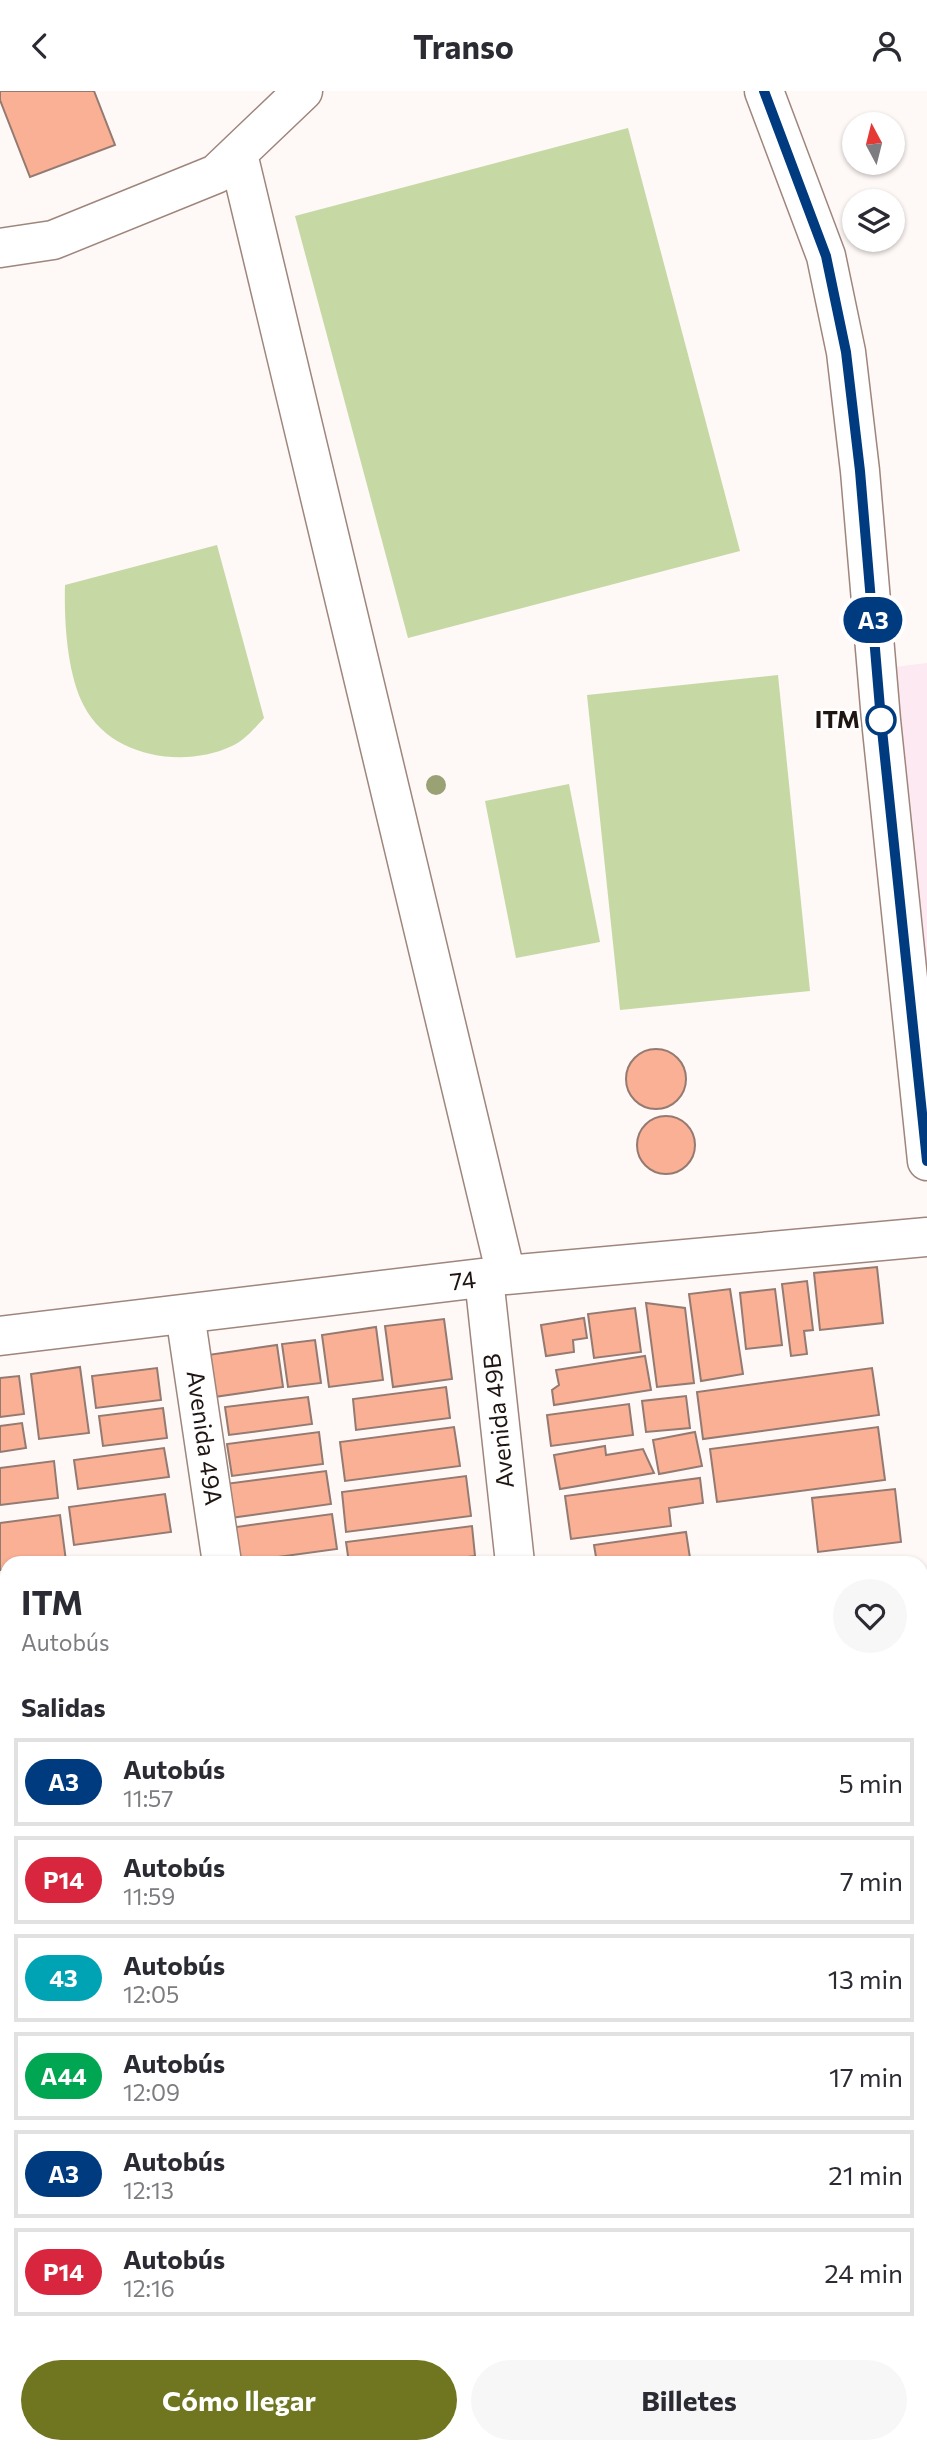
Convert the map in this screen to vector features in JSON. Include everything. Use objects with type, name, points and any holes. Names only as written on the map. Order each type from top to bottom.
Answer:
[{"type":"street","points":[[0,248],[53,240],[216,174],[303,91]]},
{"type":"street","points":[[764,91],[826,256],[846,352],[927,1161]]},
{"type":"street","name":"Avenida 49B","points":[[238,154],[495,1277],[515,1556]]},
{"type":"street","name":"74","points":[[0,1336],[495,1277],[927,1237]]},
{"type":"street","name":"Avenida 49A","points":[[186,1314],[221,1556]]},
{"type":"shaded area","points":[[927,663],[927,1158],[878,669]]},
{"type":"green space","points":[[628,128],[740,551],[408,638],[295,216]]},
{"type":"green space","points":[[217,545],[264,718],[241,741],[213,753],[170,757],[129,747],[111,737],[96,723],[78,693],[68,647],[65,585]]},
{"type":"green space","points":[[778,675],[810,991],[620,1010],[587,695]]},
{"type":"green space","points":[[569,784],[600,942],[516,958],[485,801]]},
{"type":"building","points":[[0,91],[94,91],[115,145],[30,177],[0,100]]},
{"type":"building","points":[[656,1049],[673,1054],[681,1062],[686,1079],[681,1096],[673,1104],[656,1109],[639,1104],[631,1096],[626,1079],[631,1062],[639,1054]]},
{"type":"building","points":[[666,1116],[682,1121],[690,1129],[695,1145],[690,1161],[682,1169],[666,1174],[650,1169],[642,1161],[637,1145],[642,1129],[650,1121]]},
{"type":"building","points":[[877,1267],[883,1323],[820,1330],[814,1273]]},
{"type":"building","points":[[807,1281],[813,1330],[804,1331],[807,1354],[791,1356],[782,1284]]},
{"type":"building","points":[[730,1289],[743,1374],[701,1381],[689,1294]]},
{"type":"building","points":[[775,1289],[782,1345],[746,1349],[740,1293]]},
{"type":"building","points":[[646,1303],[685,1308],[694,1383],[657,1387]]},
{"type":"building","points":[[635,1308],[641,1352],[594,1358],[588,1314]]},
{"type":"building","points":[[584,1318],[587,1338],[573,1340],[574,1352],[546,1356],[541,1325]]},
{"type":"building","points":[[444,1319],[452,1379],[393,1387],[385,1326]]},
{"type":"building","points":[[376,1327],[383,1380],[329,1387],[322,1335]]},
{"type":"building","points":[[315,1340],[321,1383],[288,1387],[282,1344]]},
{"type":"building","points":[[277,1345],[283,1387],[214,1397],[208,1355]]},
{"type":"building","points":[[645,1356],[651,1390],[554,1405],[552,1390],[559,1385],[556,1370]]},
{"type":"building","points":[[80,1367],[89,1433],[39,1439],[31,1374]]},
{"type":"building","points":[[157,1368],[161,1400],[96,1408],[92,1376]]},
{"type":"building","points":[[872,1368],[879,1415],[703,1439],[697,1392]]},
{"type":"building","points":[[19,1376],[24,1414],[0,1417],[0,1378]]},
{"type":"building","points":[[446,1387],[450,1418],[356,1430],[353,1399]]},
{"type":"building","points":[[686,1396],[690,1428],[646,1432],[642,1401]]},
{"type":"building","points":[[308,1397],[312,1424],[229,1435],[225,1407]]},
{"type":"building","points":[[629,1404],[633,1435],[551,1446],[547,1415]]},
{"type":"building","points":[[163,1408],[167,1438],[103,1446],[99,1416]]},
{"type":"building","points":[[22,1423],[26,1448],[0,1452],[0,1426]]},
{"type":"building","points":[[454,1427],[460,1466],[345,1481],[340,1442]]},
{"type":"building","points":[[878,1427],[885,1480],[717,1502],[710,1449]]},
{"type":"building","points":[[319,1432],[323,1464],[232,1476],[227,1444]]},
{"type":"building","points":[[695,1432],[702,1466],[659,1474],[653,1440]]},
{"type":"building","points":[[605,1446],[606,1455],[643,1449],[654,1473],[560,1489],[554,1455]]},
{"type":"building","points":[[164,1448],[169,1477],[78,1489],[74,1460]]},
{"type":"building","points":[[54,1461],[58,1498],[0,1505],[0,1468]]},
{"type":"building","points":[[326,1471],[331,1504],[230,1518],[225,1484]]},
{"type":"building","points":[[466,1476],[471,1516],[346,1532],[342,1492]]},
{"type":"building","points":[[700,1478],[703,1503],[669,1508],[671,1526],[571,1539],[565,1496]]},
{"type":"building","points":[[895,1489],[901,1542],[818,1552],[812,1498]]},
{"type":"building","points":[[165,1494],[171,1532],[74,1545],[69,1507]]},
{"type":"building","points":[[332,1514],[337,1549],[286,1556],[233,1556],[229,1528]]},
{"type":"building","points":[[60,1515],[65,1556],[0,1556],[0,1523]]},
{"type":"building","points":[[472,1526],[475,1556],[348,1556],[346,1542]]},
{"type":"building","points":[[686,1532],[690,1556],[596,1556],[594,1545]]},
{"type":"bus line","name":"A3","points":[[764,91],[826,256],[846,352],[927,1161]]},
{"type":"place","name":"ITM","points":[[881,720]]}]
